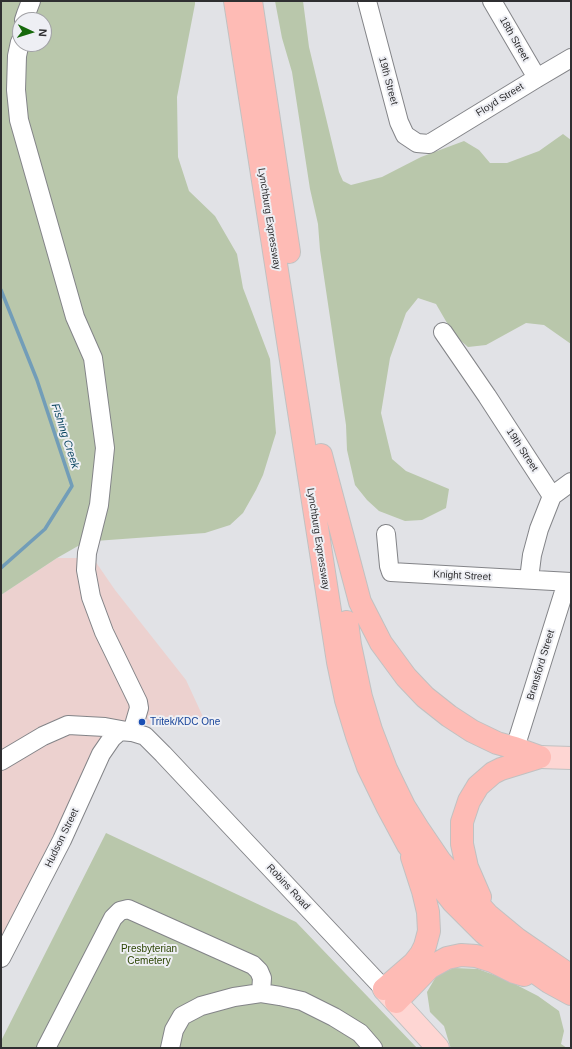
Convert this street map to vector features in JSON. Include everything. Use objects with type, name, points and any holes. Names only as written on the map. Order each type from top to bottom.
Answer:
[{"type":"highway","name":"Lynchburg Expressway","points":[[235,1],[338,662],[346,700],[356,736],[368,767],[408,845],[453,902],[484,933],[518,960],[549,982],[571,994]]},
{"type":"highway","name":"Lynchburg Expressway","points":[[251,1],[350,645],[361,697],[371,730],[386,768],[404,806],[440,861],[488,915],[517,940],[571,976]]},
{"type":"highway","points":[[321,455],[360,602],[381,643],[406,677],[425,697],[449,716],[472,731],[497,743],[540,757]]},
{"type":"highway","points":[[488,915],[467,867],[462,844],[462,822],[469,801],[478,786],[493,773],[501,769],[540,757]]},
{"type":"highway","points":[[390,995],[421,954],[425,946],[429,930],[428,912],[408,845]]},
{"type":"highway","points":[[390,995],[430,968],[448,958],[461,956],[476,956],[492,960],[514,972],[549,982]]},
{"type":"main road","points":[[540,757],[571,758]]},
{"type":"main road","name":"Robins Road","points":[[390,995],[438,1048]]},
{"type":"street","points":[[27,12],[31,1]]},
{"type":"street","name":"19th Street","points":[[367,1],[399,122],[405,135],[417,143],[429,144]]},
{"type":"street","name":"18th Street","points":[[495,2],[537,78]]},
{"type":"street","points":[[18,52],[16,90],[19,120],[75,317],[93,358],[105,448],[99,505],[87,552],[86,570],[91,596],[104,632],[138,702],[139,708],[132,732]]},
{"type":"street","name":"Floyd Street","points":[[429,144],[571,58]]},
{"type":"street","name":"19th Street","points":[[443,332],[487,396],[552,496]]},
{"type":"street","points":[[529,580],[532,555],[539,530],[552,496],[571,482]]},
{"type":"street","name":"Knight Street","points":[[386,534],[389,566],[391,572],[569,582]]},
{"type":"street","name":"Bransford Street","points":[[515,748],[569,582]]},
{"type":"street","name":"Robins Road","points":[[1,761],[43,736],[68,725],[105,727],[145,736],[390,995]]},
{"type":"street","name":"Hudson Street","points":[[1,958],[62,840],[101,754],[112,738],[120,731],[132,732]]},
{"type":"street","points":[[46,1048],[113,918],[120,911],[128,909],[253,965],[260,971],[262,978],[261,993]]},
{"type":"street","points":[[170,1048],[174,1030],[182,1016],[201,1006],[234,997],[261,993],[302,1001],[334,1017],[360,1033],[373,1048]]},
{"type":"shaded area","points":[[57,558],[93,558],[115,590],[186,680],[204,719],[168,724],[108,725],[1,940],[1,595]]},
{"type":"green space","points":[[1,1],[195,1],[177,97],[178,157],[189,191],[215,216],[237,254],[243,288],[270,359],[276,433],[263,475],[256,490],[243,513],[230,525],[205,533],[95,541],[78,546],[1,595]]},
{"type":"green space","points":[[275,1],[303,1],[309,47],[339,172],[343,181],[351,185],[382,177],[421,157],[464,141],[479,150],[490,163],[507,163],[539,151],[563,134],[571,140],[571,344],[544,325],[526,323],[486,345],[468,347],[454,335],[436,304],[418,298],[406,313],[390,358],[381,413],[392,459],[406,471],[449,489],[446,508],[422,520],[405,521],[379,511],[367,500],[355,485],[347,450],[346,425],[320,250],[318,224],[310,189],[292,72],[282,38]]},
{"type":"green space","name":"Presbyterian Cemetery","points":[[106,833],[296,922],[417,1048],[1,1048],[1,1041]]},
{"type":"green space","points":[[454,968],[478,969],[505,979],[538,996],[559,1011],[564,1031],[561,1044],[567,1048],[451,1048],[444,1026],[430,1012],[427,992],[437,975]]},
{"type":"waterway","name":"Fishing Creek","points":[[1,290],[37,380],[72,486],[45,529],[1,568]]},
{"type":"place","name":"Tritek/KDC One","points":[[142,722]]}]
